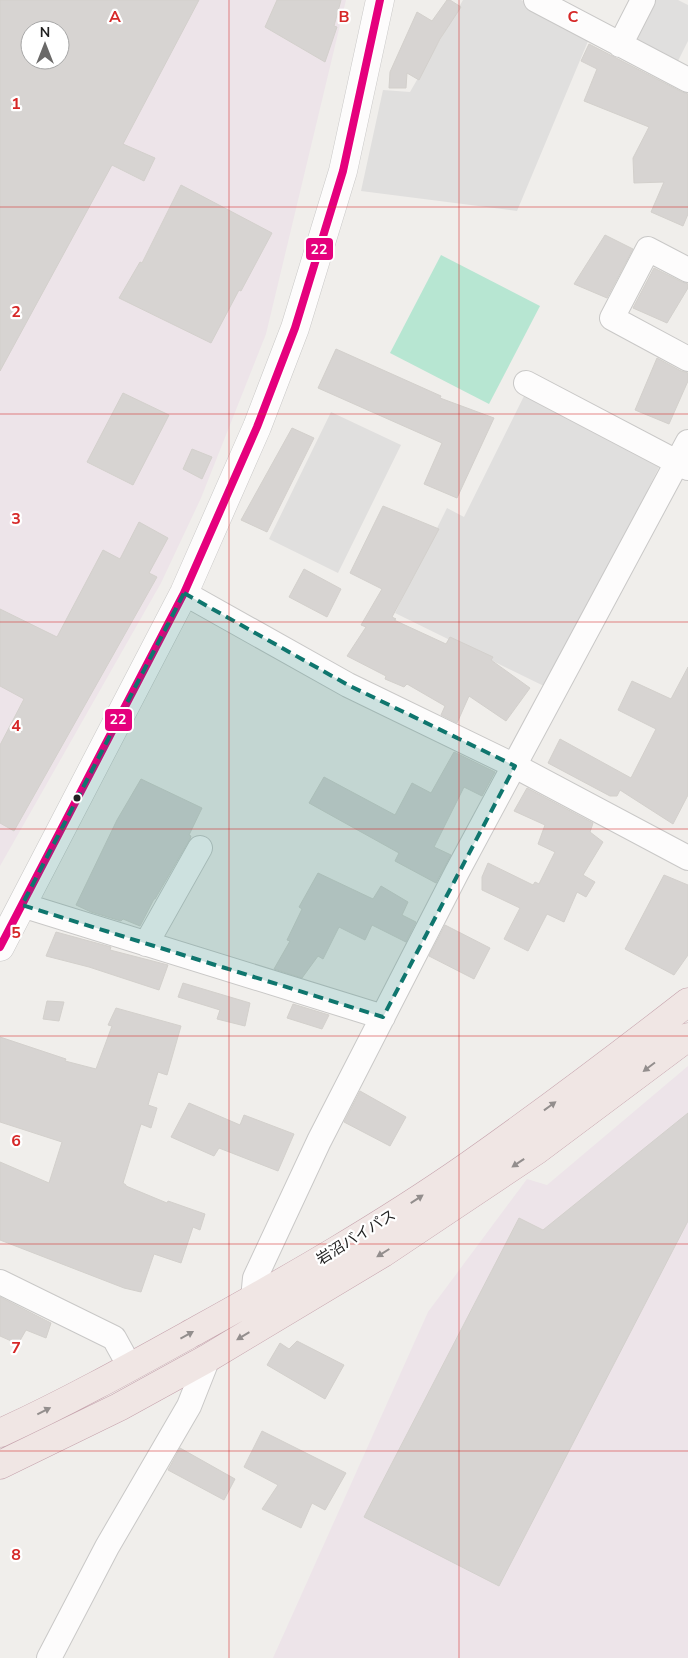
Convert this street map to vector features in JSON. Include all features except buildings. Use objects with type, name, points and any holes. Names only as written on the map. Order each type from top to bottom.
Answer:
[{"type":"highway","name":"岩沼バイパス","points":[[0,1434],[130,1367],[348,1244],[468,1166],[612,1061],[688,1002]]},
{"type":"highway","name":"岩沼バイパス","points":[[0,1465],[119,1407],[208,1358],[383,1253],[537,1150],[688,1037]]},
{"type":"street","points":[[0,947],[184,593],[257,426],[295,328],[343,171],[380,0]]},
{"type":"street","points":[[536,0],[575,9],[620,45],[688,80]]},
{"type":"street","points":[[620,45],[643,0]]},
{"type":"street","points":[[688,270],[648,249],[612,318],[688,359]]},
{"type":"street","points":[[526,383],[682,465]]},
{"type":"street","points":[[253,1299],[255,1278],[319,1141],[457,872],[553,692],[682,465],[688,442]]},
{"type":"street","points":[[184,593],[348,685],[515,766],[688,858]]},
{"type":"street","points":[[146,944],[200,848]]},
{"type":"street","points":[[22,905],[383,1018]]},
{"type":"street","points":[[0,1282],[114,1338],[130,1367]]},
{"type":"street","points":[[49,1658],[107,1547],[189,1406],[208,1358]]},
{"type":"highlighted area","points":[[184,593],[348,685],[515,766],[383,1017],[22,905]]},
{"type":"shaded area","points":[[0,0],[346,0],[266,334],[201,498],[161,583],[0,866]]},
{"type":"shaded area","points":[[463,0],[521,0],[591,34],[517,211],[361,191],[383,90],[410,92]]},
{"type":"shaded area","points":[[651,0],[678,0],[688,5],[688,41],[678,61],[632,39]]},
{"type":"shaded area","points":[[527,390],[664,457],[550,689],[395,613],[447,508],[464,517]]},
{"type":"shaded area","points":[[331,412],[401,445],[338,573],[269,539]]},
{"type":"shaded area","points":[[688,1066],[688,1658],[273,1658],[428,1312],[527,1179],[547,1185]]},
{"type":"green space","points":[[441,255],[540,306],[489,404],[390,353]]},
{"type":"transit line","name":"22","points":[[0,947],[184,593],[257,427],[295,328],[343,171],[380,0]]}]
